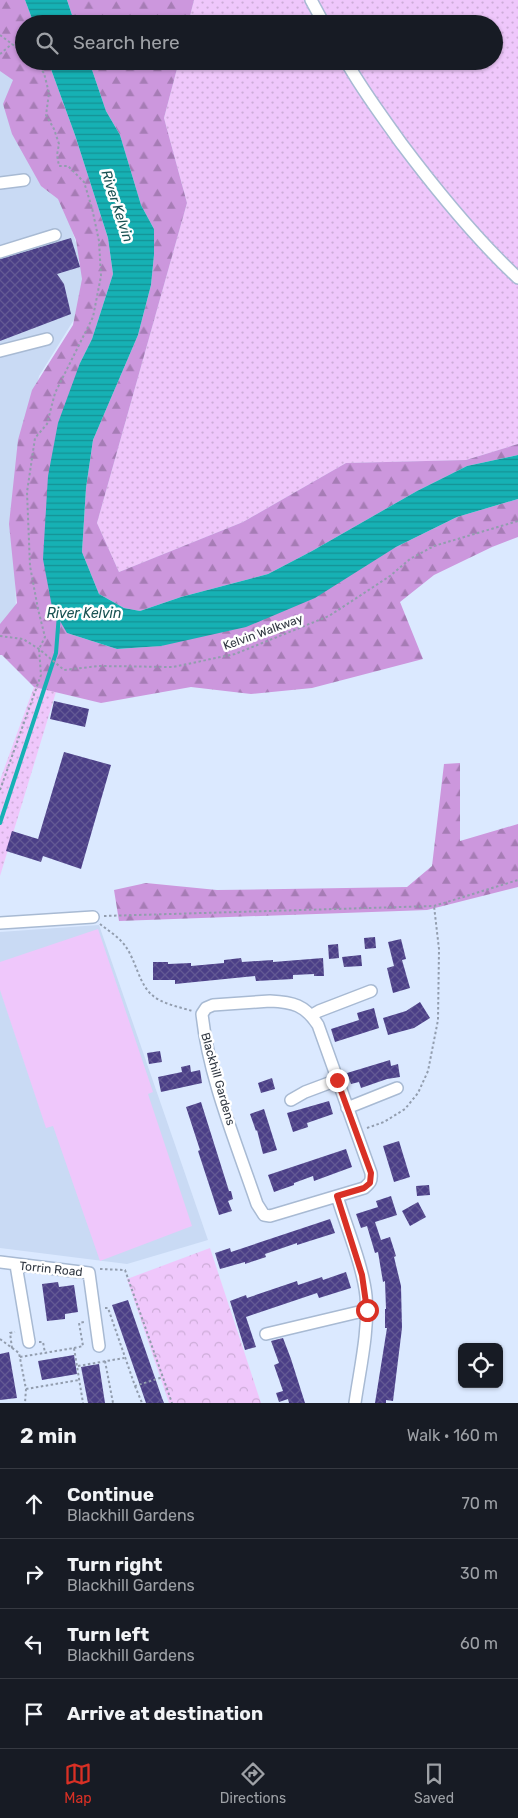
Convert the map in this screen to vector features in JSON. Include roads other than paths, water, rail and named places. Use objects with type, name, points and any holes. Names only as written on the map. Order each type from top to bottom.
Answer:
[{"type":"street","points":[[311,0],[319,15]]},
{"type":"street","points":[[351,70],[360,87],[437,191],[497,258],[518,278]]},
{"type":"street","points":[[0,183],[24,180]]},
{"type":"street","points":[[0,252],[55,234]]},
{"type":"street","points":[[0,351],[47,339]]},
{"type":"street","points":[[0,923],[93,917]]},
{"type":"street","points":[[312,1015],[319,1010],[371,991]]},
{"type":"street","name":"Blackhill Gardens","points":[[270,1000],[295,1003],[312,1015],[318,1025],[372,1178],[370,1183],[364,1188],[270,1216],[264,1215],[260,1210],[218,1086],[204,1031],[202,1014],[206,1008],[213,1005],[270,1000]]},
{"type":"street","points":[[291,1100],[337,1080]]},
{"type":"street","points":[[347,1108],[397,1088]]},
{"type":"street","points":[[337,1196],[362,1275],[367,1310],[355,1403]]},
{"type":"street","name":"Torrin Road","points":[[0,1262],[89,1273],[99,1346]]},
{"type":"street","points":[[16,1265],[29,1342]]},
{"type":"street","points":[[266,1334],[367,1310]]},
{"type":"water","points":[[25,0],[67,0],[72,15],[31,15]]},
{"type":"water","name":"River Kelvin","points":[[51,70],[92,70],[106,111],[120,135],[141,205],[154,229],[151,285],[138,335],[93,440],[86,488],[82,552],[99,594],[124,608],[140,611],[181,597],[268,574],[417,491],[467,466],[518,455],[518,499],[457,517],[396,547],[315,598],[246,627],[161,646],[117,649],[67,633],[52,607],[43,559],[48,476],[58,423],[80,363],[92,339],[113,274],[108,238],[75,135]]},
{"type":"waterway","points":[[0,823],[56,653],[59,614]]}]
